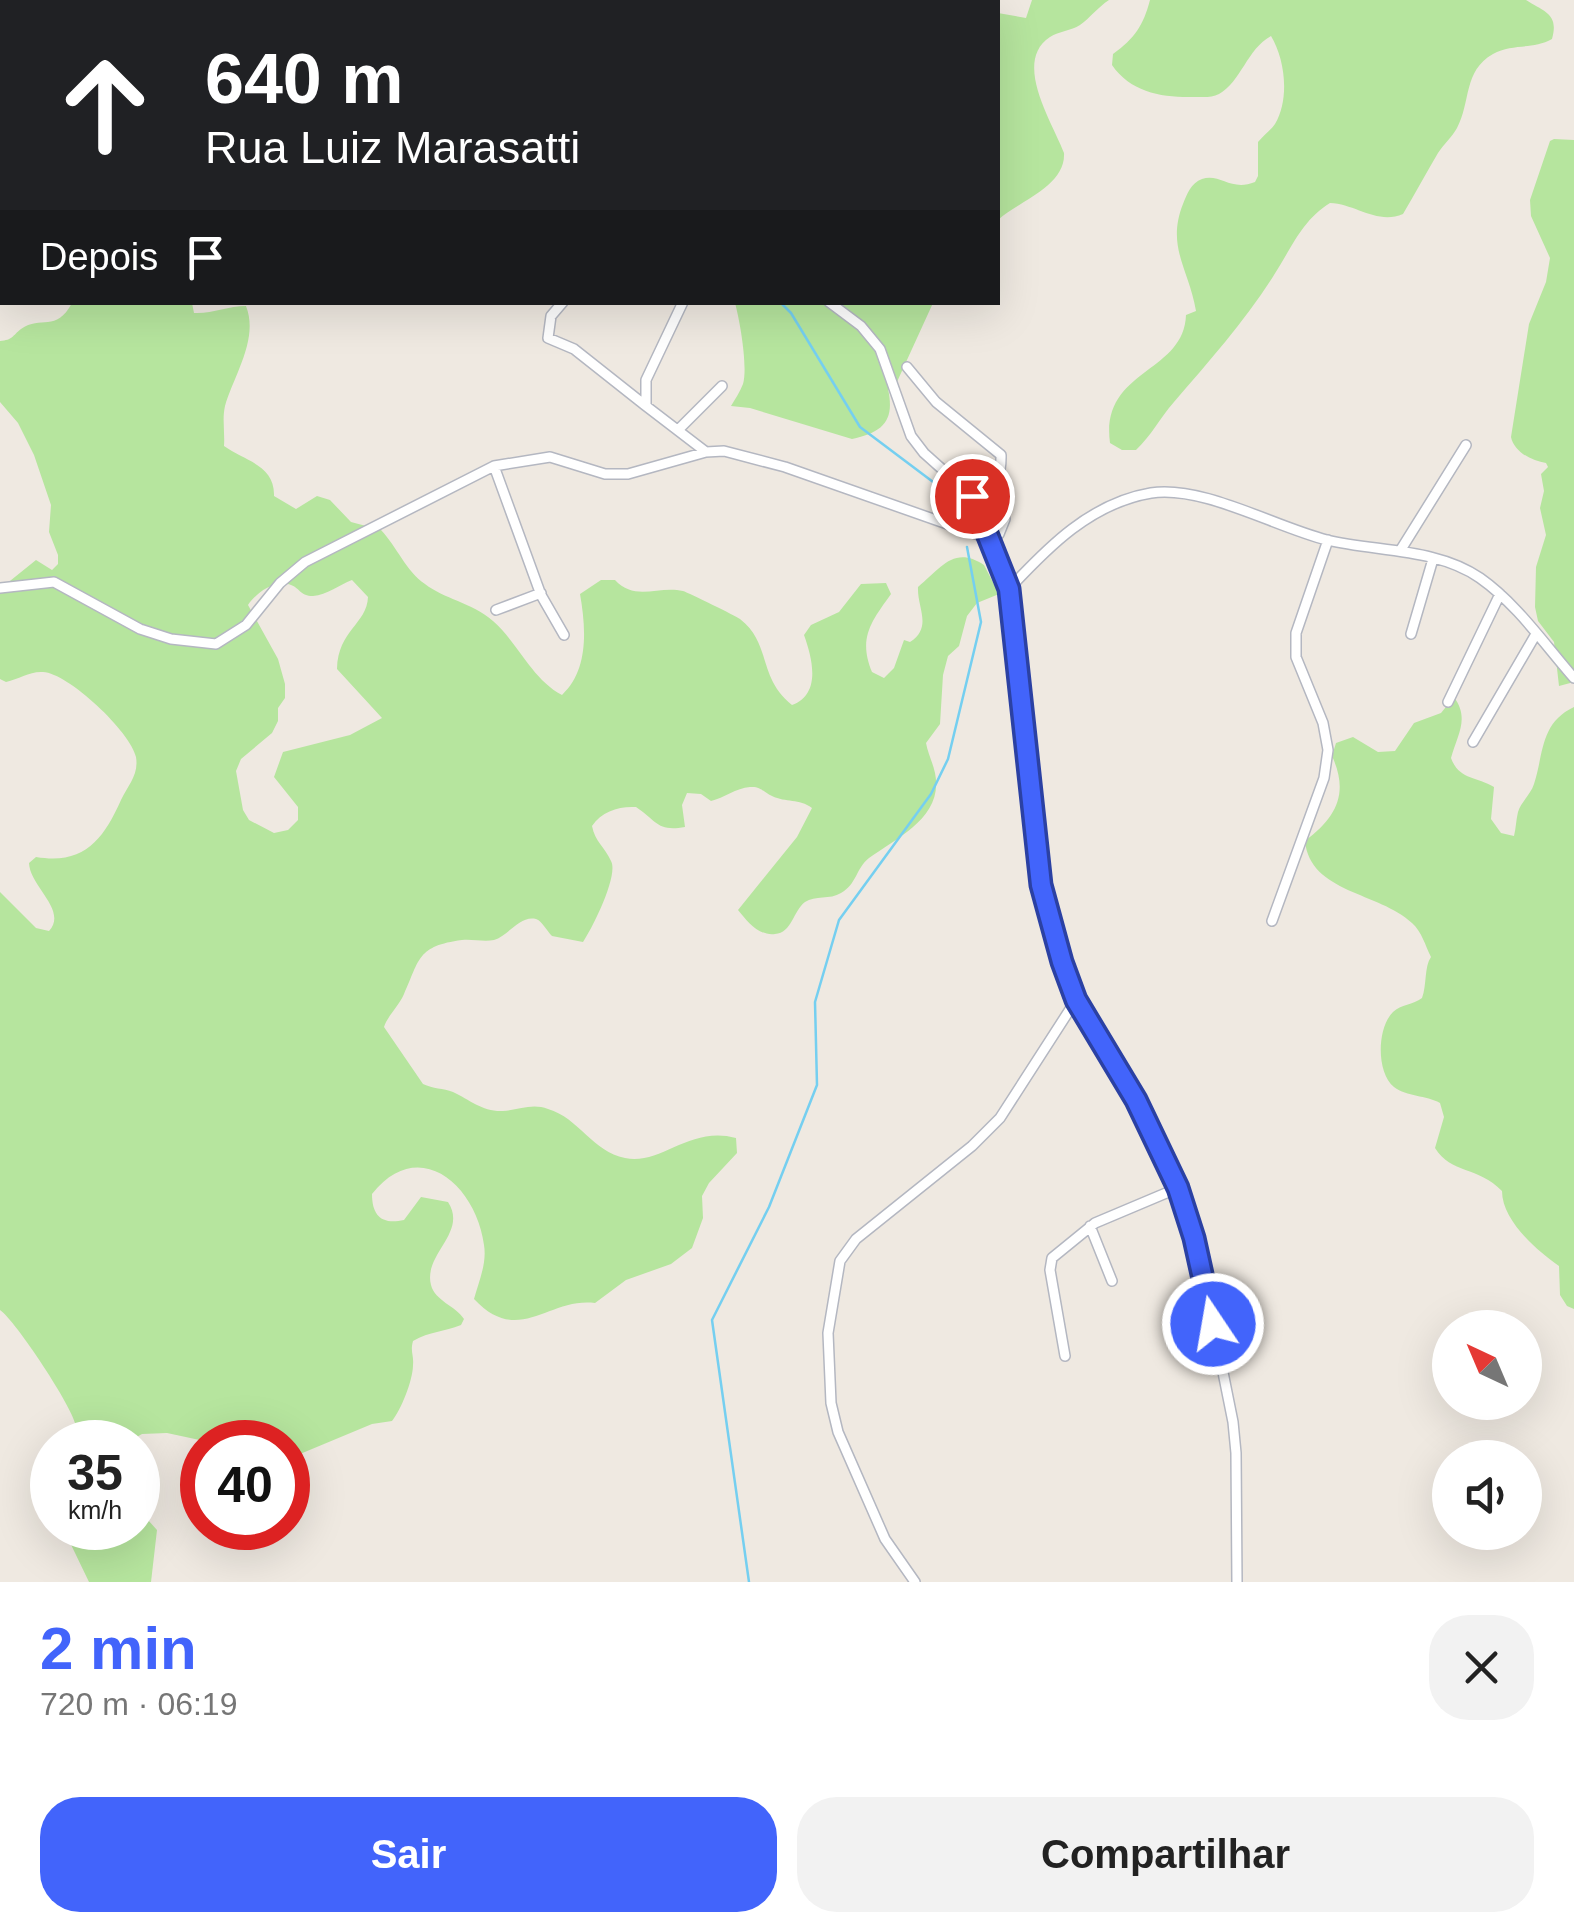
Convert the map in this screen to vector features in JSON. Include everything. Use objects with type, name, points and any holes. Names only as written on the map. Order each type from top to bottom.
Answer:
[{"type":"street","points":[[560,305],[551,316],[548,338],[582,354],[706,452]]},
{"type":"street","points":[[646,406],[646,380],[683,305]]},
{"type":"street","points":[[833,305],[861,326],[880,349],[916,445],[972,496],[1009,589],[1041,885],[1076,1000],[1136,1100],[1178,1188],[1201,1263],[1233,1422],[1237,1582]]},
{"type":"street","points":[[0,588],[54,582],[140,628],[171,639],[216,644],[246,625],[298,567],[494,466],[550,457],[605,474],[628,474],[706,452],[741,454],[990,538],[999,534],[1005,520],[993,497],[1002,455],[936,402],[907,367]]},
{"type":"street","points":[[679,430],[722,386]]},
{"type":"street","points":[[1400,552],[1466,445]]},
{"type":"street","points":[[494,466],[541,593],[564,635]]},
{"type":"street","points":[[1009,589],[1050,545],[1100,511],[1152,493],[1188,496],[1328,540],[1460,566],[1500,594],[1574,678]]},
{"type":"street","points":[[1272,921],[1324,778],[1328,750],[1323,723],[1296,657],[1296,633],[1328,540]]},
{"type":"street","points":[[1411,634],[1434,559]]},
{"type":"street","points":[[496,610],[541,593]]},
{"type":"street","points":[[1448,702],[1500,594]]},
{"type":"street","points":[[1473,742],[1536,634]]},
{"type":"street","points":[[915,1582],[885,1539],[838,1432],[830,1403],[828,1333],[840,1261],[856,1238],[989,1130],[1011,1104],[1076,1000]]},
{"type":"street","points":[[1064,1356],[1050,1263],[1090,1226],[1178,1188]]},
{"type":"street","points":[[1090,1226],[1112,1281]]},
{"type":"green space","points":[[1032,0],[1109,0],[1080,25],[1050,37],[1039,48],[1035,77],[1064,153],[1063,165],[1050,184],[1000,218],[1000,13],[1026,18]]},
{"type":"green space","points":[[1150,0],[1526,0],[1549,15],[1554,31],[1552,39],[1500,51],[1483,61],[1472,78],[1457,128],[1403,214],[1375,216],[1330,203],[1320,210],[1298,236],[1251,308],[1146,439],[1136,450],[1122,450],[1110,443],[1110,419],[1117,400],[1172,349],[1182,334],[1186,315],[1196,311],[1178,246],[1178,219],[1186,196],[1202,179],[1239,185],[1255,182],[1258,142],[1275,124],[1284,91],[1282,67],[1271,36],[1256,49],[1227,89],[1216,95],[1160,95],[1129,82],[1112,65],[1113,54],[1137,31]]},
{"type":"green space","points":[[1554,139],[1574,140],[1574,682],[1559,686],[1554,642],[1538,621],[1535,607],[1536,567],[1546,535],[1540,508],[1544,491],[1541,474],[1548,467],[1520,451],[1511,437],[1529,324],[1546,282],[1550,258],[1531,216],[1530,200]]},
{"type":"green space","points":[[71,305],[192,305],[194,313],[246,306],[247,344],[225,406],[224,446],[264,471],[270,477],[274,496],[296,509],[317,496],[330,500],[351,522],[381,530],[418,579],[493,621],[542,680],[562,695],[581,661],[584,621],[580,594],[601,580],[615,580],[639,592],[683,591],[740,619],[757,639],[774,683],[792,705],[801,700],[811,685],[812,665],[804,635],[811,625],[839,612],[861,584],[886,583],[891,594],[873,622],[866,649],[872,672],[884,678],[894,668],[904,640],[910,642],[921,630],[918,587],[941,566],[956,558],[973,559],[984,565],[999,594],[977,603],[967,616],[959,646],[948,656],[940,724],[926,743],[936,788],[926,814],[869,858],[846,889],[805,902],[781,933],[758,930],[738,910],[797,837],[812,808],[750,787],[711,801],[701,794],[687,793],[682,805],[685,827],[663,827],[636,807],[611,810],[596,821],[593,832],[611,861],[611,878],[583,942],[552,936],[538,920],[530,919],[494,940],[447,943],[422,956],[384,1027],[423,1084],[453,1092],[489,1110],[536,1107],[559,1113],[604,1149],[625,1158],[651,1156],[719,1135],[736,1138],[737,1153],[702,1196],[703,1218],[692,1248],[671,1264],[626,1280],[595,1303],[578,1303],[520,1320],[490,1313],[474,1299],[484,1245],[470,1203],[457,1187],[426,1168],[408,1169],[390,1177],[372,1194],[376,1213],[384,1220],[404,1220],[421,1197],[448,1202],[453,1224],[433,1263],[431,1285],[464,1319],[461,1325],[413,1341],[411,1379],[392,1421],[372,1424],[310,1450],[310,1420],[180,1420],[180,1436],[160,1433],[160,1420],[74,1420],[30,1347],[0,1310],[0,892],[36,928],[49,931],[54,915],[29,863],[36,857],[79,853],[99,838],[132,780],[137,763],[132,746],[111,719],[67,682],[43,672],[6,682],[0,679],[0,589],[36,560],[52,570],[58,564],[58,555],[49,532],[51,505],[34,455],[18,423],[0,402],[0,341],[10,339],[28,325],[54,321]],"holes":[[[352,580],[368,597],[363,614],[342,645],[337,669],[382,718],[350,735],[283,752],[274,777],[298,807],[298,820],[288,830],[274,833],[249,820],[243,810],[236,771],[241,759],[272,733],[278,721],[278,708],[285,698],[278,659],[248,605],[261,592],[279,584],[291,585],[313,596]]]},
{"type":"green space","points":[[735,305],[932,305],[896,384],[888,389],[888,417],[879,429],[852,439],[750,408],[731,406],[742,387],[743,344]]},
{"type":"green space","points":[[1454,697],[1462,720],[1451,758],[1454,765],[1463,774],[1494,787],[1491,819],[1501,833],[1514,836],[1518,812],[1534,784],[1549,730],[1574,707],[1574,1309],[1560,1295],[1559,1266],[1514,1223],[1502,1191],[1484,1177],[1449,1162],[1435,1148],[1444,1117],[1440,1103],[1399,1090],[1384,1071],[1381,1050],[1388,1019],[1396,1009],[1422,998],[1424,993],[1431,957],[1421,935],[1398,913],[1332,882],[1310,858],[1305,841],[1325,823],[1337,803],[1339,782],[1332,756],[1336,743],[1353,737],[1378,752],[1395,751],[1414,723],[1441,713]]},
{"type":"green space","points":[[74,1550],[155,1550],[151,1582],[89,1582]]},
{"type":"waterway","points":[[783,305],[860,427],[965,506]]},
{"type":"waterway","points":[[749,1582],[712,1320],[769,1207],[817,1085],[815,1002],[839,920],[931,794],[948,759],[981,622],[967,547]]},
{"type":"route","points":[[972,496],[1009,589],[1041,885],[1062,962],[1076,1000],[1119,1068],[1178,1188],[1201,1263],[1213,1324]]}]
